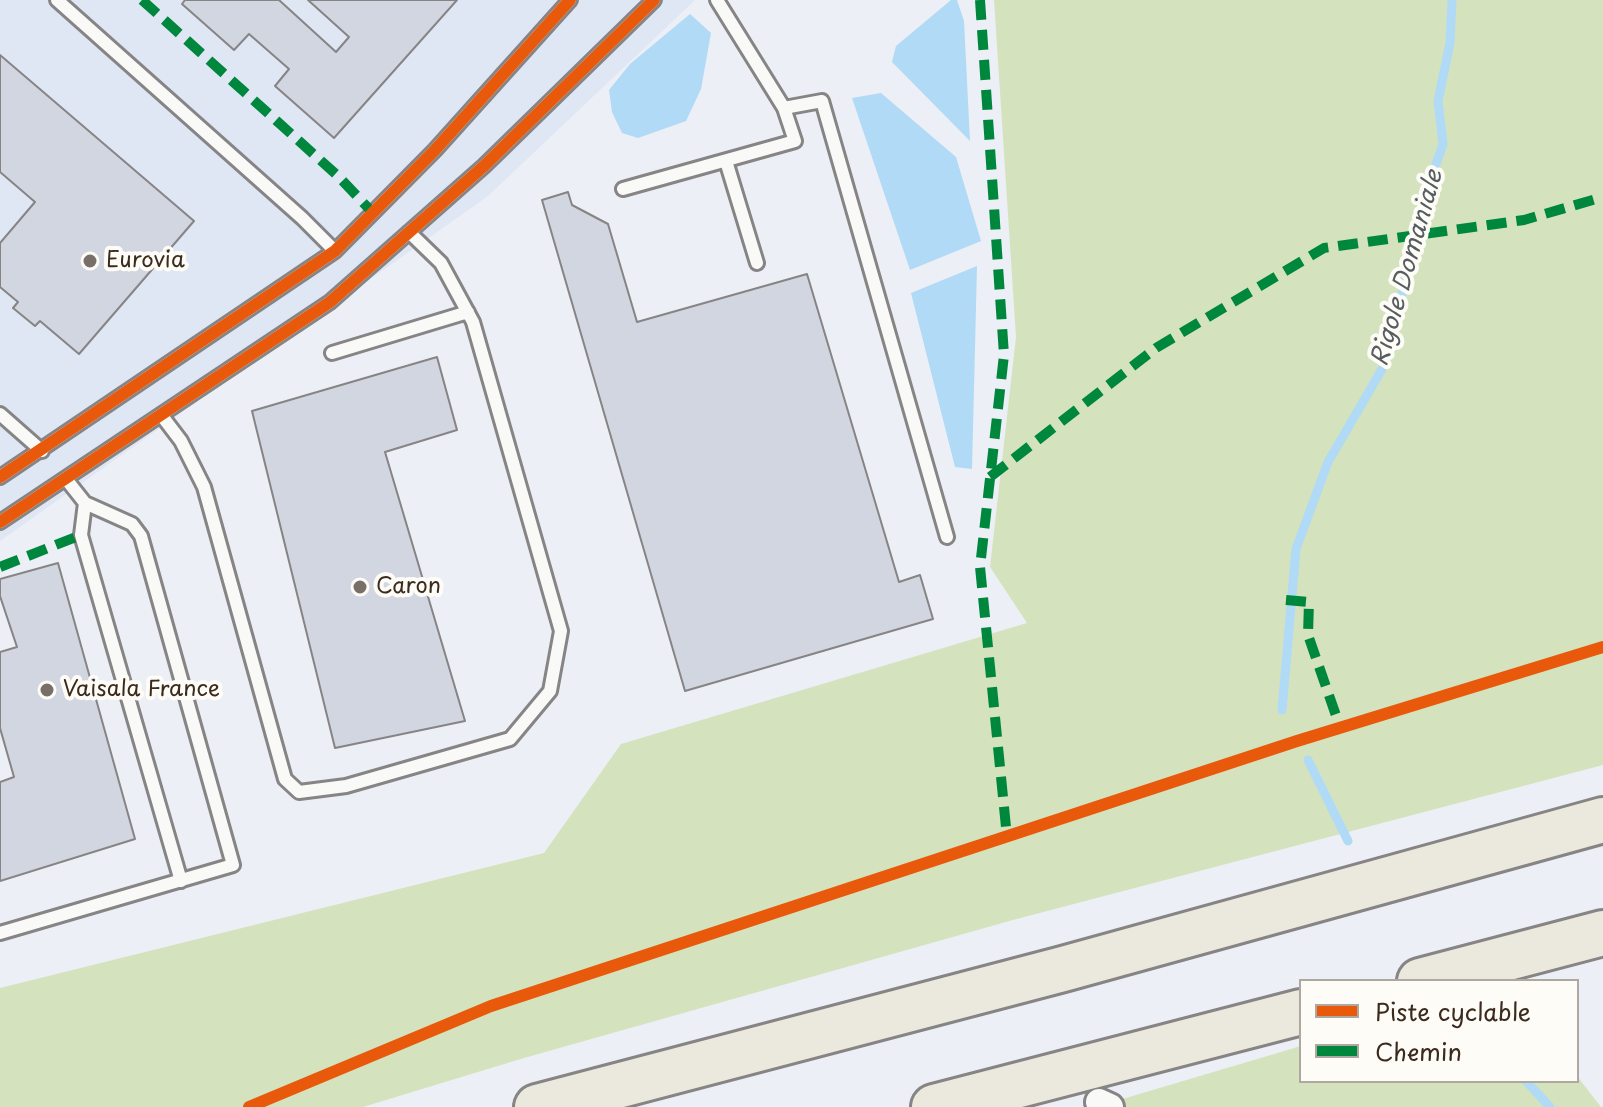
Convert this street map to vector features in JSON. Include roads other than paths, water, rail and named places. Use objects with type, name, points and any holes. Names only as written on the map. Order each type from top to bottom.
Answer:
[{"type":"highway","points":[[537,1107],[1063,969],[1603,820]]},
{"type":"highway","points":[[1428,979],[1603,933]]},
{"type":"highway","points":[[934,1107],[1299,1013]]},
{"type":"lane","points":[[57,0],[335,251]]},
{"type":"lane","points":[[0,477],[335,251],[435,150],[570,0]]},
{"type":"lane","points":[[0,522],[330,302],[484,166],[654,0]]},
{"type":"lane","points":[[623,189],[795,141],[784,108],[717,0]]},
{"type":"lane","points":[[784,108],[822,101],[947,537]]},
{"type":"lane","points":[[726,161],[757,263]]},
{"type":"lane","points":[[162,416],[181,441],[204,487],[285,779],[299,792],[346,786],[510,739],[550,691],[561,631],[473,322],[441,263],[409,232]]},
{"type":"lane","points":[[332,353],[468,312]]},
{"type":"lane","points":[[0,414],[42,451]]},
{"type":"lane","points":[[0,933],[233,865],[141,536],[132,524],[85,503],[66,479]]},
{"type":"lane","points":[[85,503],[81,535],[181,881]]},
{"type":"water","points":[[951,0],[957,0],[964,21],[970,141],[892,62],[896,46]]},
{"type":"water","points":[[690,14],[711,33],[701,89],[686,121],[638,138],[622,133],[612,112],[609,90],[630,64]]},
{"type":"water","points":[[881,93],[956,157],[981,241],[910,270],[852,98]]},
{"type":"water","points":[[977,266],[972,469],[955,467],[911,293]]},
{"type":"waterway","name":"Rigole Domaniale","points":[[1282,710],[1296,549],[1328,462],[1385,364],[1426,193],[1443,144],[1438,101],[1450,43],[1452,0]]},
{"type":"waterway","name":"Rigole Domaniale","points":[[1308,760],[1348,841]]},
{"type":"waterway","name":"Rigole Domaniale","points":[[1528,1083],[1550,1107]]},
{"type":"place","name":"Eurovia","points":[[90,261]]},
{"type":"place","name":"Caron","points":[[360,587]]},
{"type":"place","name":"Vaisala France","points":[[47,690]]}]
